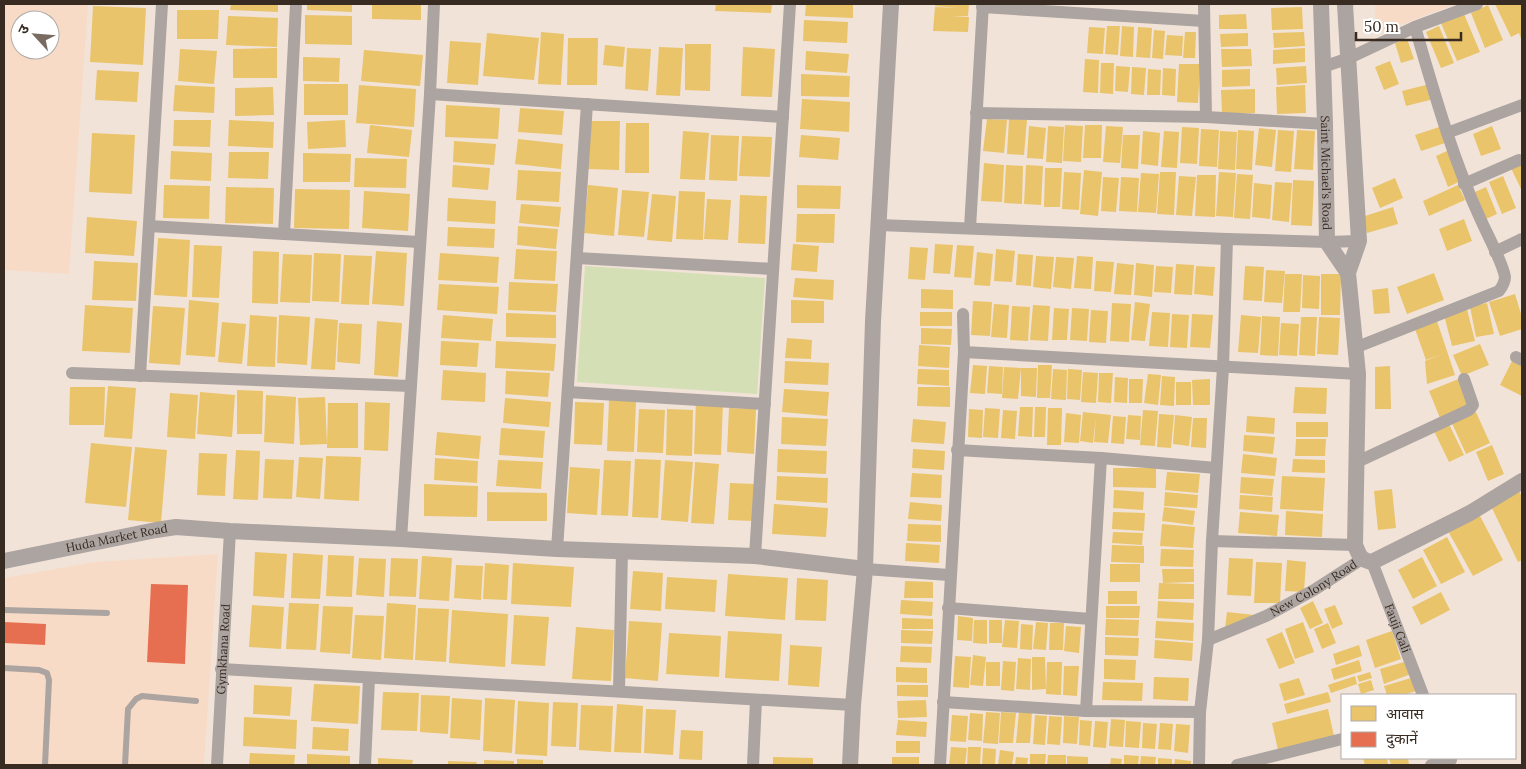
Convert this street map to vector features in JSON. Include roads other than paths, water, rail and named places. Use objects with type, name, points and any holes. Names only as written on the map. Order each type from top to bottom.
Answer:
[{"type":"street","points":[[140,376],[162,4]]},
{"type":"street","points":[[284,234],[296,4]]},
{"type":"street","points":[[401,538],[430,94],[434,4]]},
{"type":"street","points":[[755,556],[790,4]]},
{"type":"street","points":[[850,765],[853,705],[865,569],[873,321],[891,4]]},
{"type":"street","points":[[1204,4],[1206,118]]},
{"type":"street","name":"Saint Michael's Road","points":[[1321,4],[1327,242],[1348,274]]},
{"type":"street","points":[[1212,541],[1363,555],[1357,462],[1357,347],[1348,274],[1359,241],[1349,58],[1344,4]]},
{"type":"street","points":[[1323,67],[1349,58],[1415,28],[1477,4]]},
{"type":"street","points":[[970,228],[983,6],[1204,22]]},
{"type":"street","points":[[1357,347],[1499,291],[1505,279],[1495,252],[1464,184],[1415,28]]},
{"type":"street","points":[[430,94],[783,116]]},
{"type":"street","points":[[557,549],[588,104]]},
{"type":"street","points":[[1447,133],[1522,105]]},
{"type":"street","points":[[976,113],[1206,118],[1325,124]]},
{"type":"street","points":[[1464,184],[1519,160]]},
{"type":"street","points":[[879,225],[1227,239],[1359,241]]},
{"type":"street","points":[[149,226],[419,242]]},
{"type":"street","points":[[1199,765],[1200,712],[1208,640],[1227,239]]},
{"type":"street","points":[[1495,252],[1522,239]]},
{"type":"street","points":[[577,258],[774,269]]},
{"type":"street","points":[[940,765],[964,352],[963,314]]},
{"type":"street","points":[[964,352],[1358,374]]},
{"type":"street","points":[[72,373],[410,386]]},
{"type":"street","points":[[1357,462],[1469,410],[1472,405],[1464,379]]},
{"type":"street","points":[[568,392],[765,404]]},
{"type":"street","points":[[958,450],[1101,458],[1216,468]]},
{"type":"street","points":[[1086,711],[1101,458]]},
{"type":"street","name":"New Colony Road","points":[[1208,640],[1266,616],[1314,590],[1363,555],[1470,513],[1522,481]]},
{"type":"street","name":"Huda Market Road","points":[[4,561],[156,530],[176,528],[230,532],[401,538],[557,549],[755,556],[865,569]]},
{"type":"street","name":"Gymkhana Road","points":[[217,765],[230,532]]},
{"type":"street","points":[[618,691],[622,551]]},
{"type":"street","name":"Fauji Gali","points":[[1363,555],[1423,694]]},
{"type":"street","points":[[865,569],[950,575]]},
{"type":"street","points":[[948,608],[1091,619]]},
{"type":"street","points":[[221,669],[853,705]]},
{"type":"street","points":[[365,765],[368,678]]},
{"type":"street","points":[[753,765],[756,700]]},
{"type":"street","points":[[943,702],[1086,711],[1200,712]]},
{"type":"street","points":[[1237,765],[1341,738]]},
{"type":"street","points":[[1431,765],[1451,761]]},
{"type":"lane","points":[[4,610],[107,613]]},
{"type":"lane","points":[[4,668],[39,670],[47,673],[49,680],[45,765]]},
{"type":"lane","points":[[125,765],[128,709],[136,699],[142,696],[196,701]]}]
